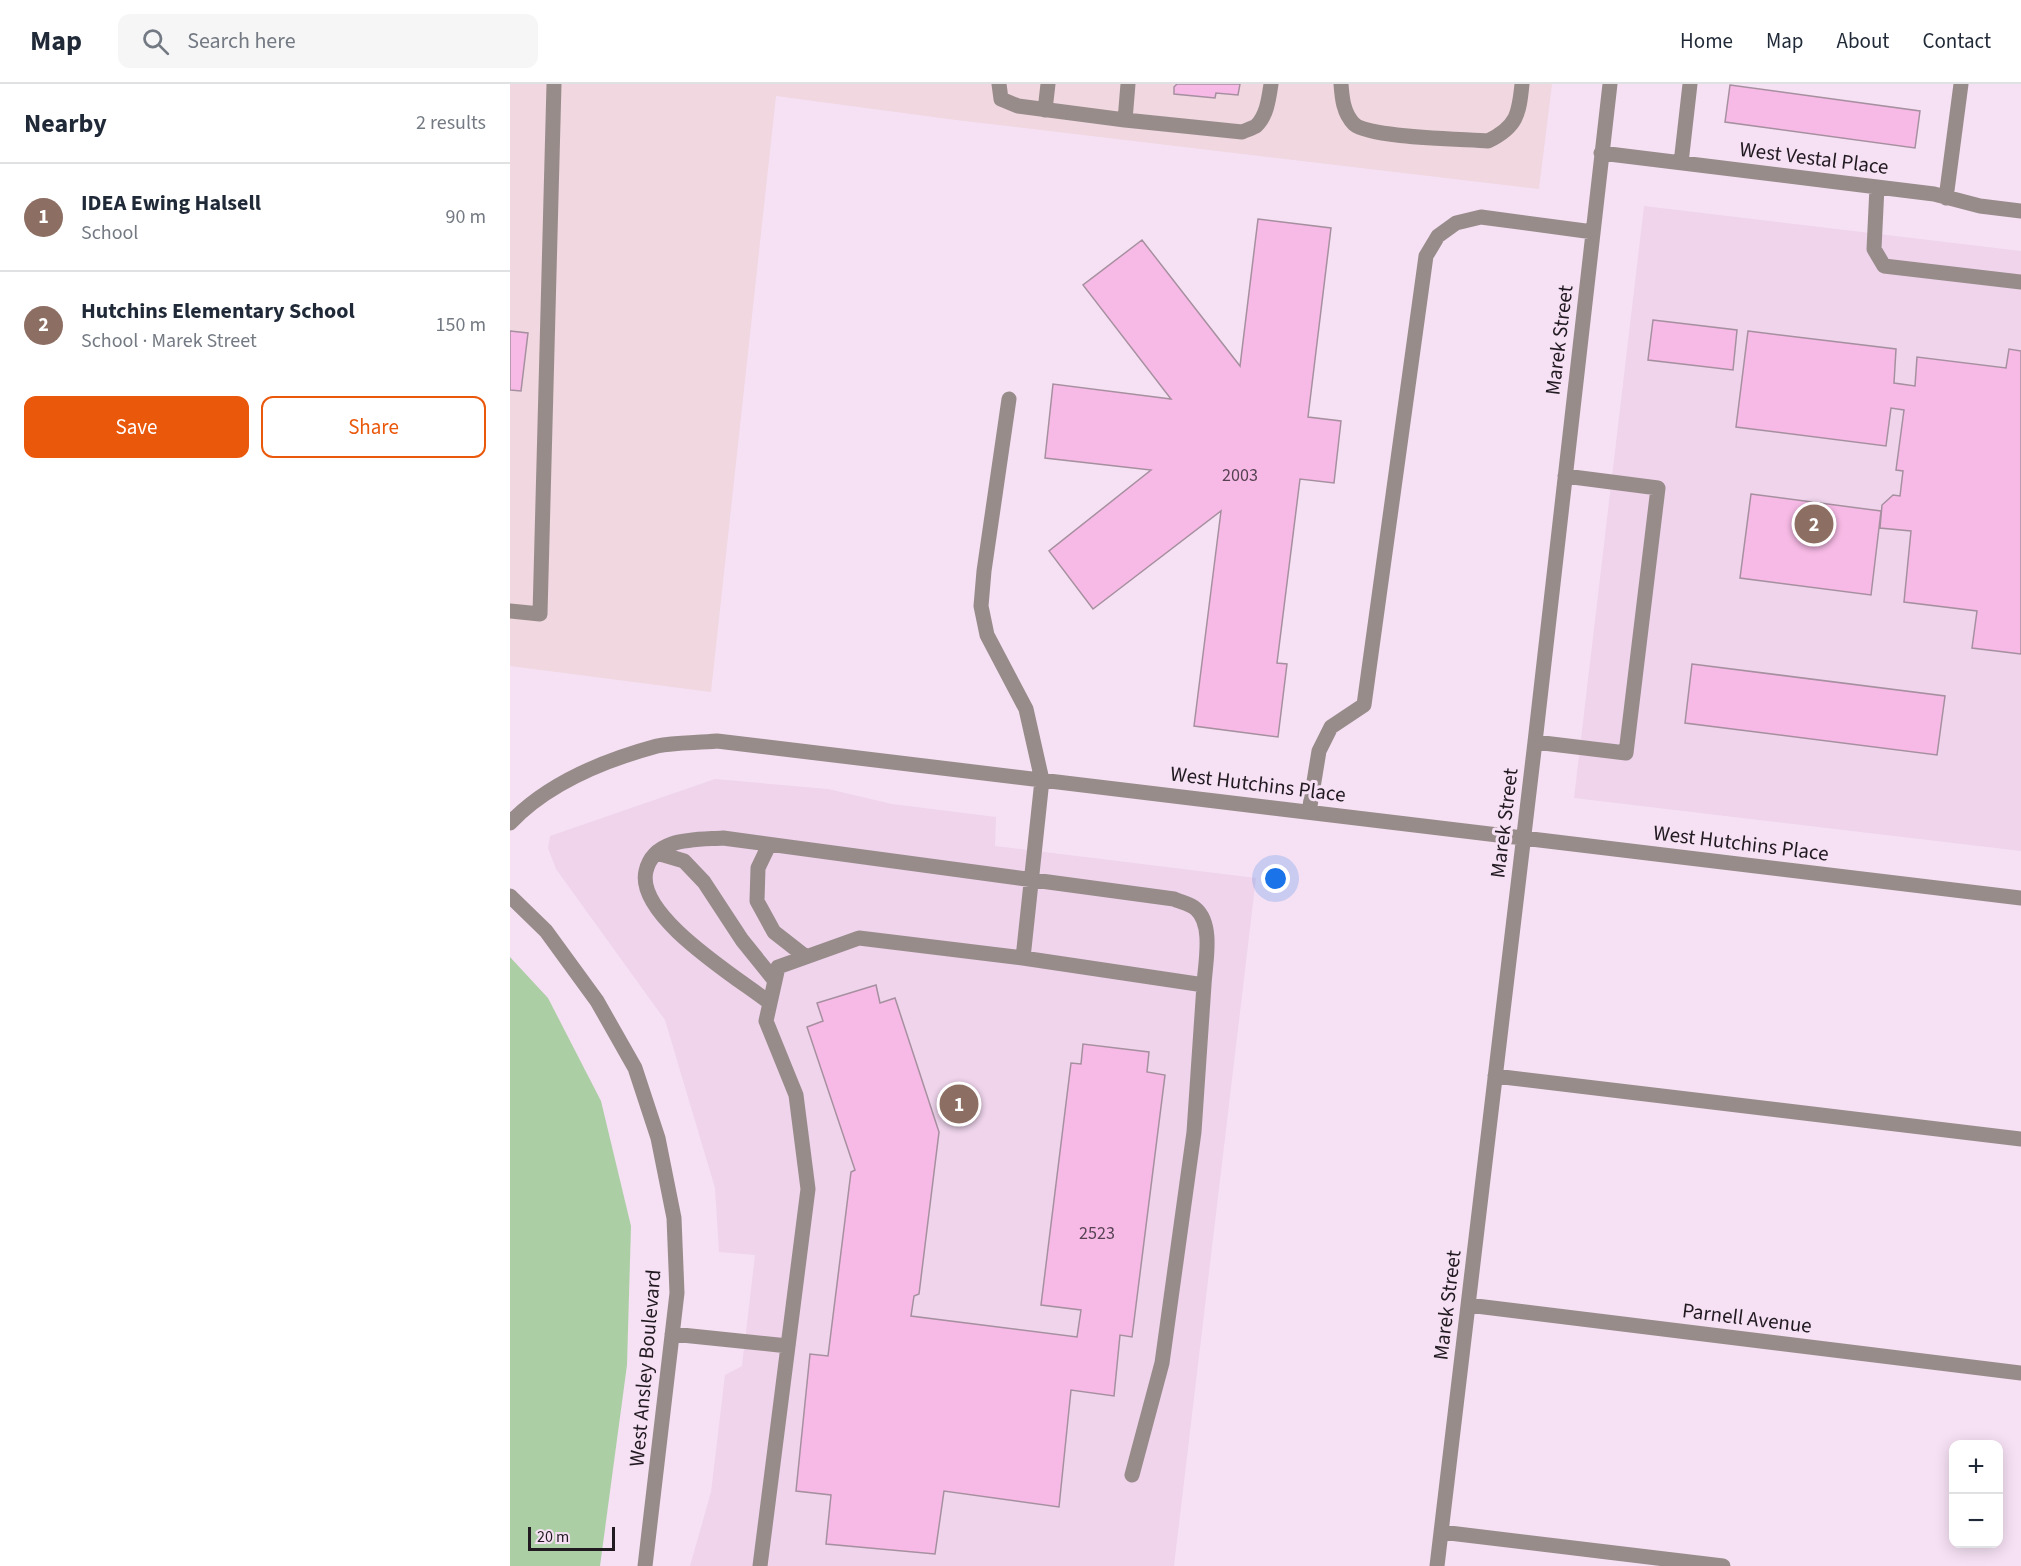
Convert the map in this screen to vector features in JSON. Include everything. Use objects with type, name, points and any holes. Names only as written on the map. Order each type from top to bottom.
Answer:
[{"type":"street","points":[[510,611],[540,614],[554,84]]},
{"type":"street","points":[[999,84],[1001,99],[1018,106],[1242,132],[1256,126],[1264,113],[1269,100],[1271,84]]},
{"type":"street","points":[[1045,110],[1048,84]]},
{"type":"street","points":[[1125,120],[1128,84]]},
{"type":"street","points":[[1341,84],[1343,105],[1354,124],[1372,133],[1488,141],[1505,132],[1515,120],[1520,104],[1522,84]]},
{"type":"street","name":"Marek Street","points":[[1437,1566],[1524,837],[1610,84]]},
{"type":"street","points":[[1681,163],[1690,84]]},
{"type":"street","points":[[1946,198],[1961,84]]},
{"type":"street","name":"West Vestal Place","points":[[1602,153],[1934,194],[1980,206],[2021,211]]},
{"type":"street","points":[[1877,187],[1874,249],[1884,266],[2021,282]]},
{"type":"street","points":[[1309,812],[1319,751],[1331,727],[1364,705],[1426,256],[1437,236],[1456,223],[1481,217],[1593,231]]},
{"type":"street","points":[[1009,399],[981,606],[987,635],[1026,709],[1042,780],[1023,958]]},
{"type":"street","points":[[1535,742],[1626,753],[1658,488],[1565,476]]},
{"type":"street","name":"West Hutchins Place","points":[[510,823],[550,790],[607,763],[659,746],[717,741],[2021,898]]},
{"type":"street","points":[[770,1003],[678,934],[650,900],[644,879],[649,860],[665,846],[685,840],[723,838],[1174,899],[1196,909],[1205,924],[1207,944],[1194,1132],[1162,1363],[1131,1475]]},
{"type":"street","points":[[769,845],[758,868],[757,901],[774,932],[806,957]]},
{"type":"street","points":[[657,853],[684,861],[704,882],[742,940],[775,981]]},
{"type":"street","name":"West Ansley Boulevard","points":[[510,896],[546,931],[597,1001],[635,1068],[658,1138],[674,1218],[677,1293],[645,1566]]},
{"type":"street","points":[[760,1566],[808,1189],[796,1095],[766,1021],[778,967],[859,938],[1023,958],[1204,985]]},
{"type":"street","points":[[1495,1076],[2021,1139]]},
{"type":"street","name":"Parnell Avenue","points":[[1468,1305],[2021,1373]]},
{"type":"street","points":[[672,1335],[788,1346]]},
{"type":"street","points":[[1441,1532],[1723,1566]]},
{"type":"shaded area","points":[[510,84],[1552,84],[1539,189],[956,120],[776,96],[711,692],[510,666]]},
{"type":"shaded area","points":[[1644,206],[2021,251],[2021,851],[1574,798]]},
{"type":"shaded area","points":[[715,779],[828,789],[892,804],[996,817],[995,846],[1256,878],[1174,1566],[690,1566],[711,1492],[725,1375],[742,1366],[755,1255],[719,1252],[715,1188],[665,1020],[556,869],[548,848],[550,836]]},
{"type":"green space","points":[[510,957],[548,998],[601,1101],[631,1226],[627,1365],[600,1566],[510,1566]]},
{"type":"building","points":[[1177,84],[1240,84],[1238,95],[1216,93],[1215,98],[1174,94],[1174,87]]},
{"type":"building","points":[[1730,85],[1920,111],[1915,148],[1725,122]]},
{"type":"building","points":[[1258,219],[1331,228],[1308,417],[1341,421],[1334,483],[1300,479],[1277,663],[1287,664],[1278,737],[1194,726],[1221,511],[1093,609],[1049,551],[1151,470],[1045,458],[1053,384],[1171,399],[1083,285],[1142,240],[1240,366]]},
{"type":"building","points":[[1653,320],[1737,330],[1733,370],[1648,360]]},
{"type":"building","points":[[510,331],[528,333],[521,391],[510,390]]},
{"type":"building","points":[[1748,331],[1896,349],[1894,383],[1915,386],[1917,357],[2006,368],[2009,349],[2021,351],[2021,654],[1972,648],[1977,611],[1904,602],[1911,531],[1880,528],[1882,505],[1893,495],[1900,496],[1903,471],[1896,470],[1904,410],[1891,408],[1886,446],[1736,427]]},
{"type":"building","points":[[1751,494],[1881,511],[1871,595],[1740,578]]},
{"type":"building","points":[[1692,664],[1945,696],[1937,755],[1685,723]]},
{"type":"building","points":[[876,985],[880,1003],[895,998],[939,1132],[919,1294],[914,1296],[911,1316],[1077,1337],[1081,1310],[1041,1305],[1071,1063],[1081,1064],[1083,1044],[1149,1052],[1147,1072],[1165,1075],[1132,1337],[1120,1335],[1114,1396],[1071,1390],[1059,1507],[944,1491],[935,1554],[826,1544],[831,1495],[796,1491],[810,1354],[828,1356],[851,1172],[855,1170],[807,1027],[823,1021],[817,1003]]},
{"type":"place","name":"Hutchins Elementary School","points":[[1814,524]]},
{"type":"place","name":"IDEA Ewing Halsell","points":[[959,1104]]}]
